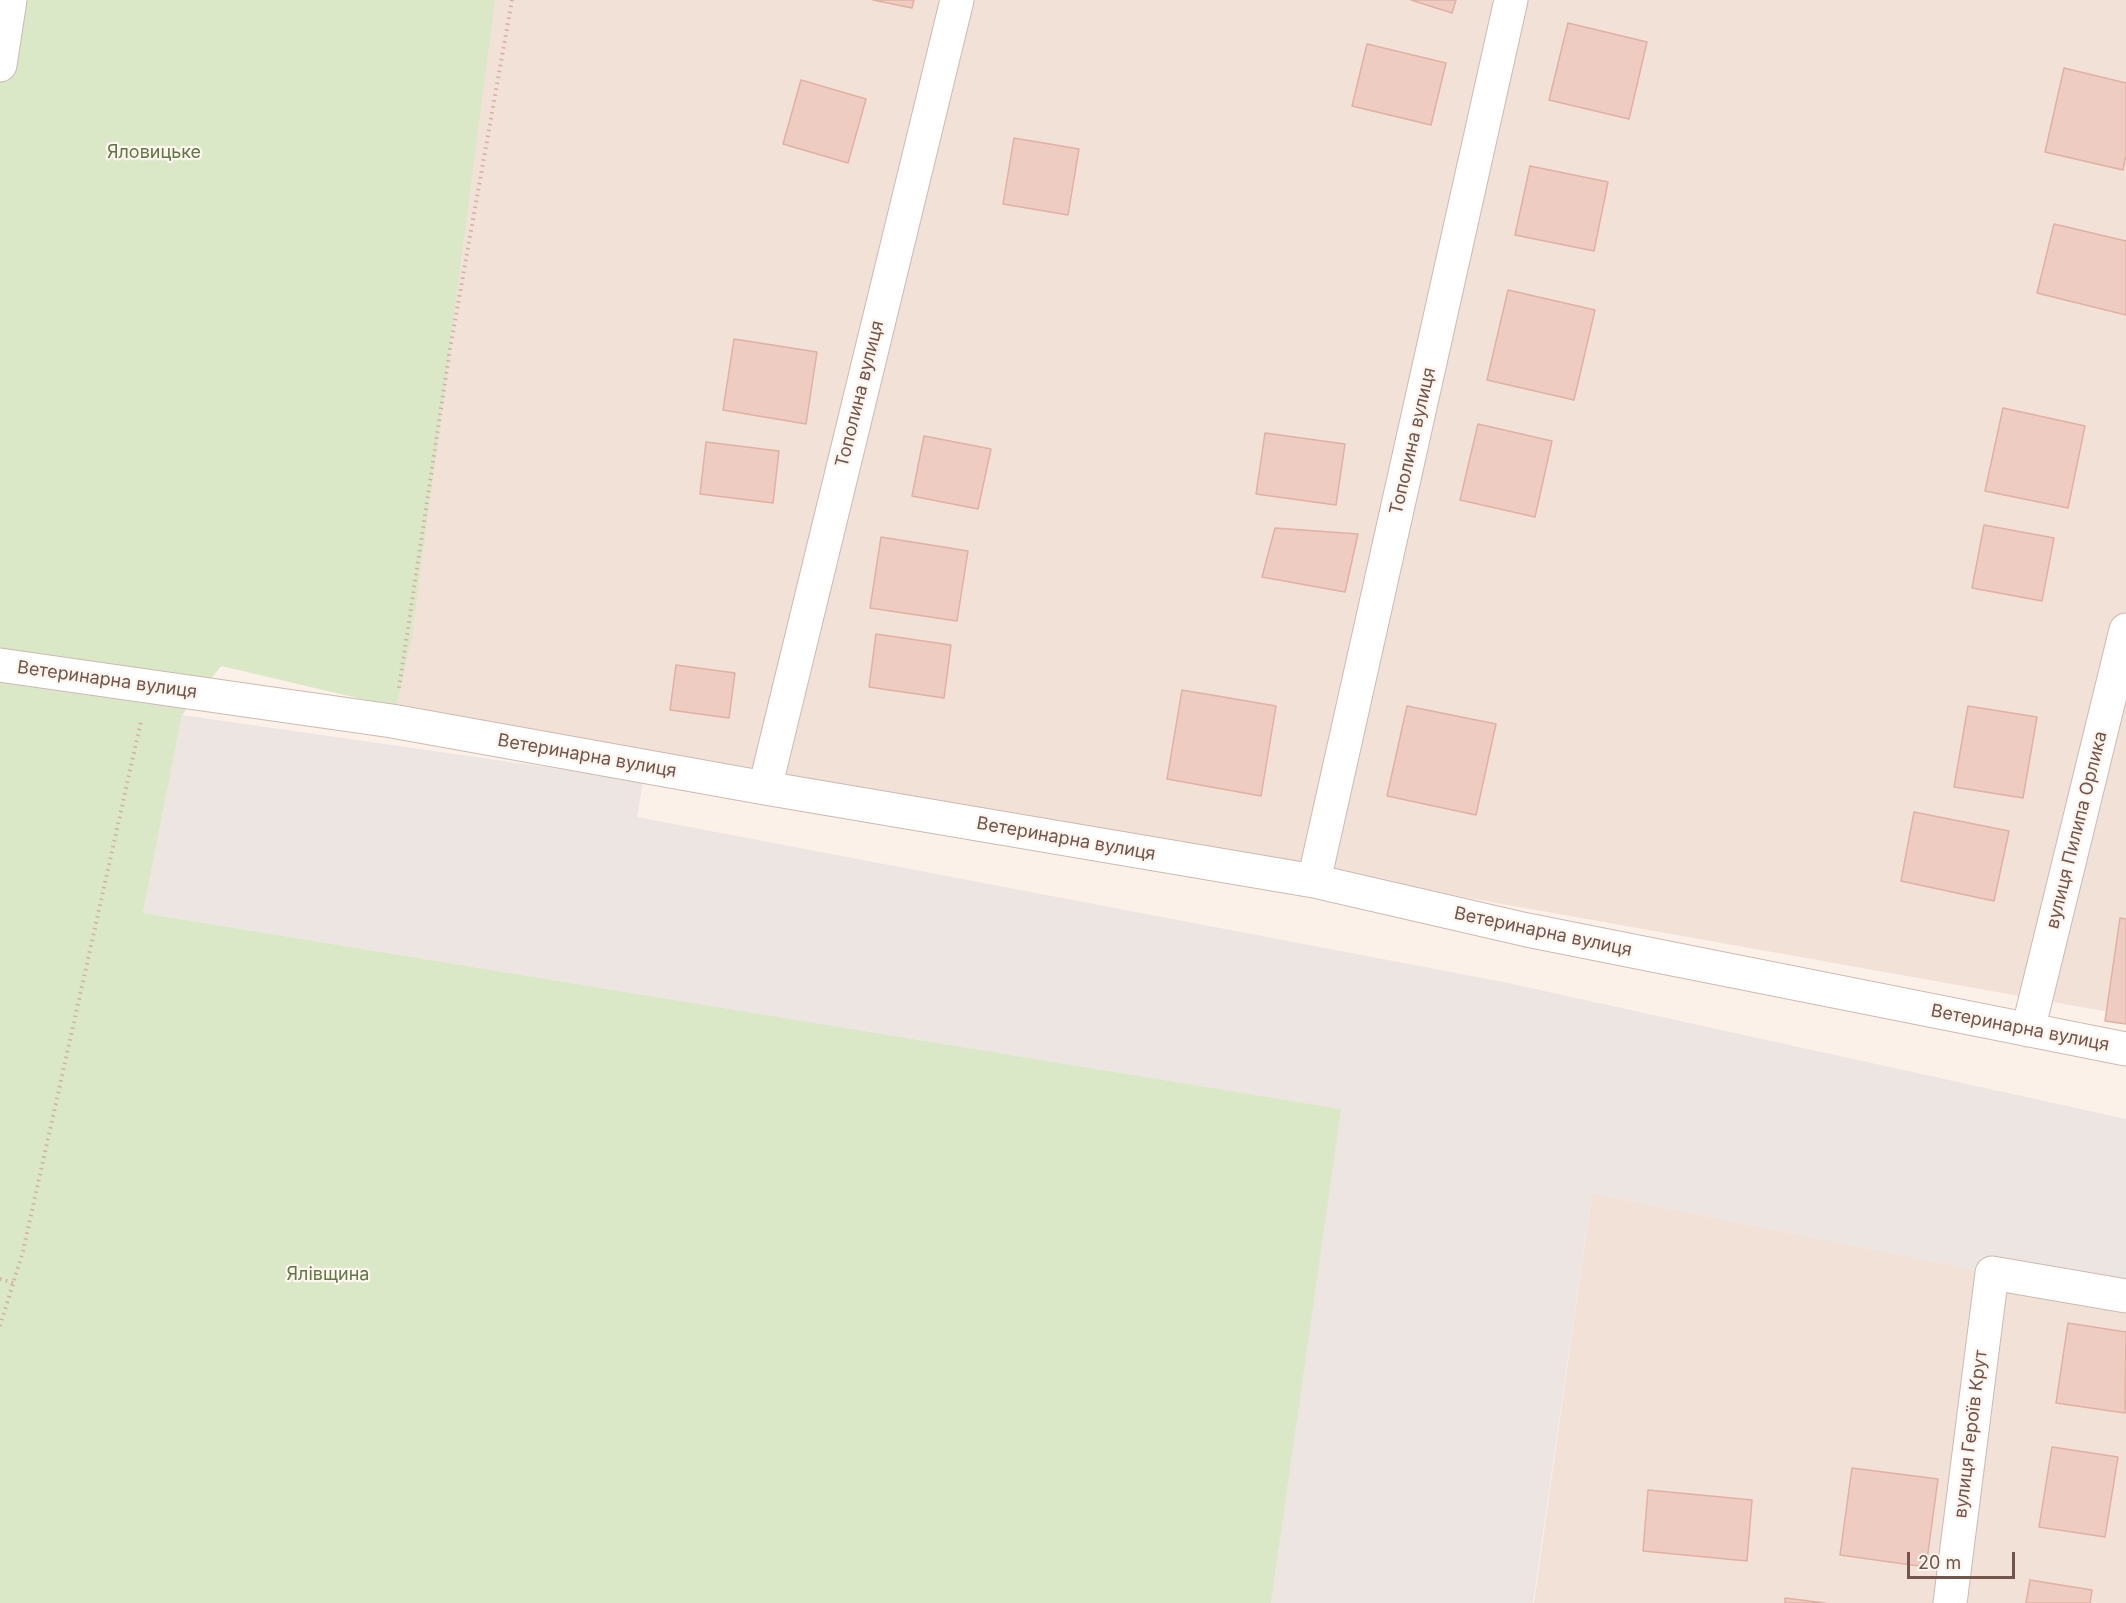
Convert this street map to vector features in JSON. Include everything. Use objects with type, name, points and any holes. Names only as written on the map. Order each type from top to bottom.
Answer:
[{"type":"street","points":[[0,65],[10,0]]},
{"type":"street","name":"Тополина вулиця","points":[[765,788],[957,0]]},
{"type":"street","name":"Тополина вулиця","points":[[1314,881],[1511,0]]},
{"type":"street","name":"вулиця Пилипа Орлика","points":[[2028,1030],[2126,630]]},
{"type":"street","name":"Ветеринарна вулиця","points":[[0,665],[392,721],[765,788],[1314,881],[1527,930],[2126,1049]]},
{"type":"street","name":"вулиця Героїв Крут","points":[[1950,1603],[1992,1273],[2126,1296]]},
{"type":"path","points":[[392,721],[398,696],[450,349],[512,0]]},
{"type":"path","points":[[0,1326],[28,1228],[149,686]]},
{"type":"path","points":[[0,1279],[13,1283]]},
{"type":"shaded area","points":[[494,0],[2126,0],[2126,1015],[396,707]]},
{"type":"shaded area","points":[[182,715],[643,781],[637,817],[1503,982],[2126,1119],[2126,1300],[1592,1193],[1533,1603],[1271,1603],[1340,1109],[143,913]]},
{"type":"shaded area","points":[[1592,1193],[2126,1300],[2126,1603],[1534,1603]]},
{"type":"green space","name":"Ялівщина","points":[[0,0],[495,0],[412,637],[396,707],[221,666],[182,715],[143,913],[1341,1109],[1271,1603],[0,1603]]},
{"type":"building","points":[[873,0],[914,0],[912,8]]},
{"type":"building","points":[[1411,0],[1456,0],[1452,13]]},
{"type":"building","points":[[1568,23],[1647,42],[1629,119],[1549,100]]},
{"type":"building","points":[[1367,44],[1446,63],[1431,125],[1352,106]]},
{"type":"building","points":[[2064,68],[2126,83],[2126,155],[2123,170],[2045,152]]},
{"type":"building","points":[[801,80],[866,99],[848,163],[783,144]]},
{"type":"building","points":[[1014,138],[1079,149],[1068,215],[1003,204]]},
{"type":"building","points":[[1530,166],[1608,182],[1594,251],[1515,235]]},
{"type":"building","points":[[2054,224],[2126,241],[2126,315],[2037,293]]},
{"type":"building","points":[[1508,290],[1595,310],[1574,400],[1487,380]]},
{"type":"building","points":[[734,339],[817,352],[806,424],[723,410]]},
{"type":"building","points":[[2003,408],[2085,426],[2068,508],[1985,491]]},
{"type":"building","points":[[1478,424],[1552,441],[1535,517],[1460,500]]},
{"type":"building","points":[[1265,433],[1345,444],[1336,505],[1256,494]]},
{"type":"building","points":[[924,436],[991,449],[978,509],[912,496]]},
{"type":"building","points":[[706,442],[779,451],[773,503],[700,494]]},
{"type":"building","points":[[1984,525],[2054,538],[2042,601],[1972,588]]},
{"type":"building","points":[[1275,528],[1358,534],[1345,592],[1262,577]]},
{"type":"building","points":[[881,537],[968,551],[957,621],[870,608]]},
{"type":"building","points":[[876,634],[951,645],[944,698],[869,687]]},
{"type":"building","points":[[676,665],[735,673],[729,718],[670,710]]},
{"type":"building","points":[[1182,690],[1276,706],[1261,796],[1167,779]]},
{"type":"building","points":[[1407,706],[1496,724],[1476,815],[1387,796]]},
{"type":"building","points":[[1968,706],[2037,717],[2023,798],[1954,787]]},
{"type":"building","points":[[1914,812],[2009,831],[1994,901],[1901,881]]},
{"type":"building","points":[[2120,918],[2126,919],[2126,1024],[2105,1021]]},
{"type":"building","points":[[2068,1323],[2126,1332],[2125,1413],[2056,1403]]},
{"type":"building","points":[[2052,1447],[2118,1457],[2105,1537],[2039,1527]]},
{"type":"building","points":[[1852,1468],[1938,1479],[1926,1567],[1840,1555]]},
{"type":"building","points":[[1648,1490],[1752,1500],[1747,1561],[1643,1551]]},
{"type":"building","points":[[2030,1580],[2092,1590],[2090,1603],[2026,1603]]},
{"type":"building","points":[[1785,1598],[1825,1603],[1785,1603]]},
{"type":"park label","name":"Яловицьке","points":[[154,153]]}]
